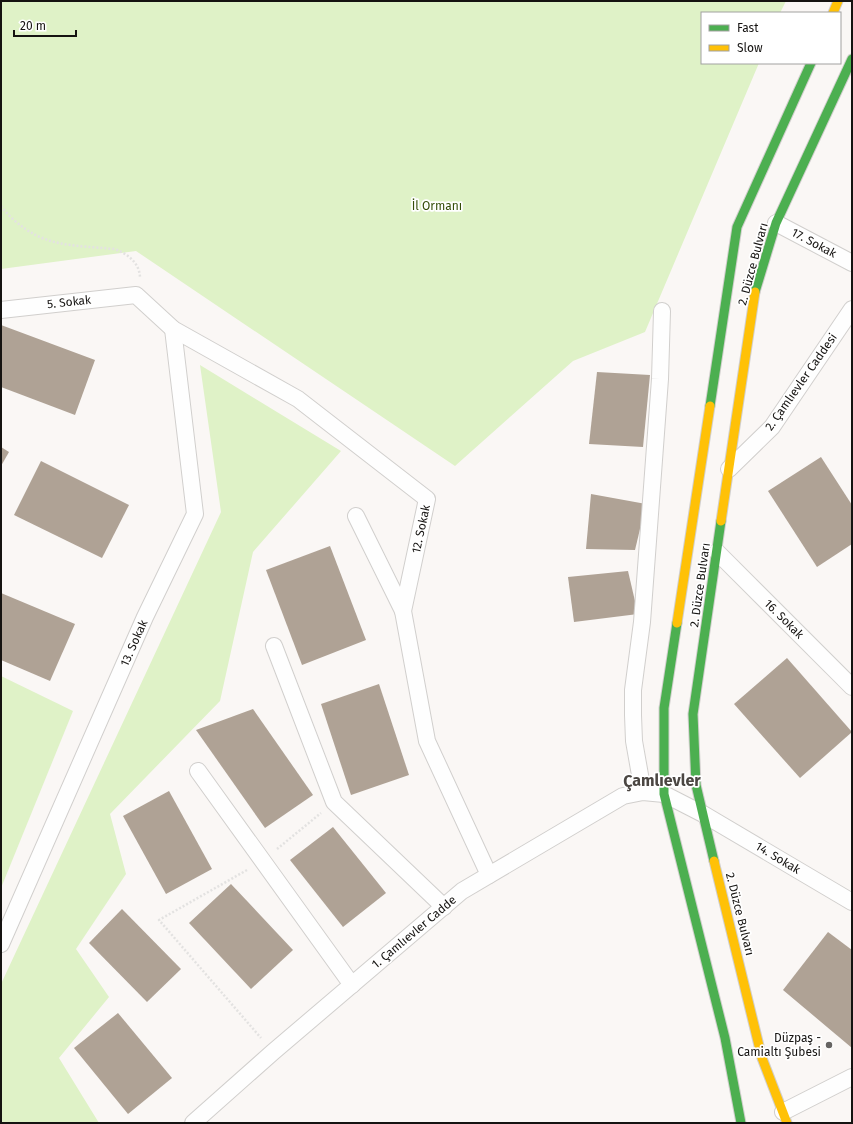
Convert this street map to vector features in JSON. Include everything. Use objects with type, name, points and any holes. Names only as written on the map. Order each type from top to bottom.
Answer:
[{"type":"street","points":[[833,12],[838,1]]},
{"type":"street","name":"2. Düzce Bulvarı","points":[[785,1117],[762,1058],[696,785],[693,714],[755,293],[776,223],[852,59]]},
{"type":"street","name":"2. Düzce Bulvarı","points":[[740,1123],[725,1038],[664,794],[664,708],[737,227],[811,64]]},
{"type":"street","name":"17. Sokak","points":[[776,223],[852,263]]},
{"type":"street","name":"5. Sokak","points":[[1,310],[136,294]]},
{"type":"street","name":"12. Sokak","points":[[136,294],[173,329],[298,399],[427,499],[403,610],[427,741],[489,875]]},
{"type":"street","name":"2. Çamlıevler Caddesi","points":[[729,469],[772,427],[852,309]]},
{"type":"street","points":[[643,792],[634,740],[633,690],[642,622],[660,379],[662,311]]},
{"type":"street","name":"13. Sokak","points":[[1,944],[145,617],[195,514],[173,329]]},
{"type":"street","points":[[356,516],[403,610]]},
{"type":"street","name":"16. Sokak","points":[[717,552],[852,687]]},
{"type":"street","points":[[274,646],[334,802],[444,907]]},
{"type":"street","points":[[198,771],[352,985]]},
{"type":"street","name":"1. Çamlıevler Cadde","points":[[193,1123],[273,1052],[462,891],[623,796],[643,792],[664,794]]},
{"type":"street","name":"14. Sokak","points":[[664,794],[703,814],[852,902]]},
{"type":"street","points":[[785,1117],[852,1077]]},
{"type":"path","points":[[1,206],[13,220],[27,230],[57,244],[89,246],[114,250],[128,255],[138,268],[140,276],[136,294]]},
{"type":"path","points":[[273,1052],[159,920],[263,861],[334,802]]},
{"type":"green space","name":"İl Ormanı","points":[[1,1],[786,1],[780,12],[701,12],[701,64],[759,64],[645,332],[573,361],[455,466],[136,251],[1,269]]},
{"type":"green space","points":[[200,365],[341,451],[253,552],[220,701],[110,814],[126,874],[76,949],[109,997],[59,1058],[99,1123],[1,1123],[1,984],[221,512]]},
{"type":"green space","points":[[1,676],[73,711],[1,888]]},
{"type":"building","points":[[1,325],[95,360],[75,415],[1,387]]},
{"type":"building","points":[[597,372],[650,375],[643,447],[589,444]]},
{"type":"building","points":[[1,447],[9,452],[1,466]]},
{"type":"building","points":[[821,457],[852,505],[852,544],[817,567],[768,491]]},
{"type":"building","points":[[41,461],[129,505],[102,558],[14,515]]},
{"type":"building","points":[[591,494],[646,504],[635,550],[586,549]]},
{"type":"building","points":[[330,546],[366,640],[302,665],[266,570]]},
{"type":"building","points":[[628,571],[638,614],[574,622],[568,577]]},
{"type":"building","points":[[1,593],[75,624],[50,681],[1,660]]},
{"type":"building","points":[[787,658],[852,732],[800,778],[734,704]]},
{"type":"building","points":[[379,684],[409,775],[351,795],[321,704]]},
{"type":"building","points":[[253,709],[313,795],[265,828],[196,730]]},
{"type":"building","points":[[169,791],[212,869],[166,894],[123,816]]},
{"type":"building","points":[[333,827],[386,893],[343,927],[290,860]]},
{"type":"building","points":[[231,884],[293,950],[251,989],[189,923]]},
{"type":"building","points":[[122,909],[181,969],[147,1002],[89,943]]},
{"type":"building","points":[[828,932],[852,950],[852,1048],[783,990]]},
{"type":"building","points":[[118,1013],[172,1078],[128,1114],[74,1048]]},
{"type":"traffic: fast","points":[[755,292],[776,223],[852,59]]},
{"type":"traffic: fast","points":[[710,406],[737,227],[811,64]]},
{"type":"traffic: fast","points":[[714,861],[696,785],[693,714],[721,521]]},
{"type":"traffic: fast","points":[[677,623],[664,708],[664,794],[725,1038],[741,1123]]},
{"type":"traffic: slow","points":[[833,12],[838,1]]},
{"type":"traffic: slow","points":[[721,521],[755,292]]},
{"type":"traffic: slow","points":[[677,623],[710,406]]},
{"type":"traffic: slow","points":[[714,861],[762,1058],[787,1123]]},
{"type":"place","name":"Düzpaş - Camialtı Şubesi","points":[[829,1045]]},
{"type":"district","name":"Çamlıevler","points":[[662,780]]}]
